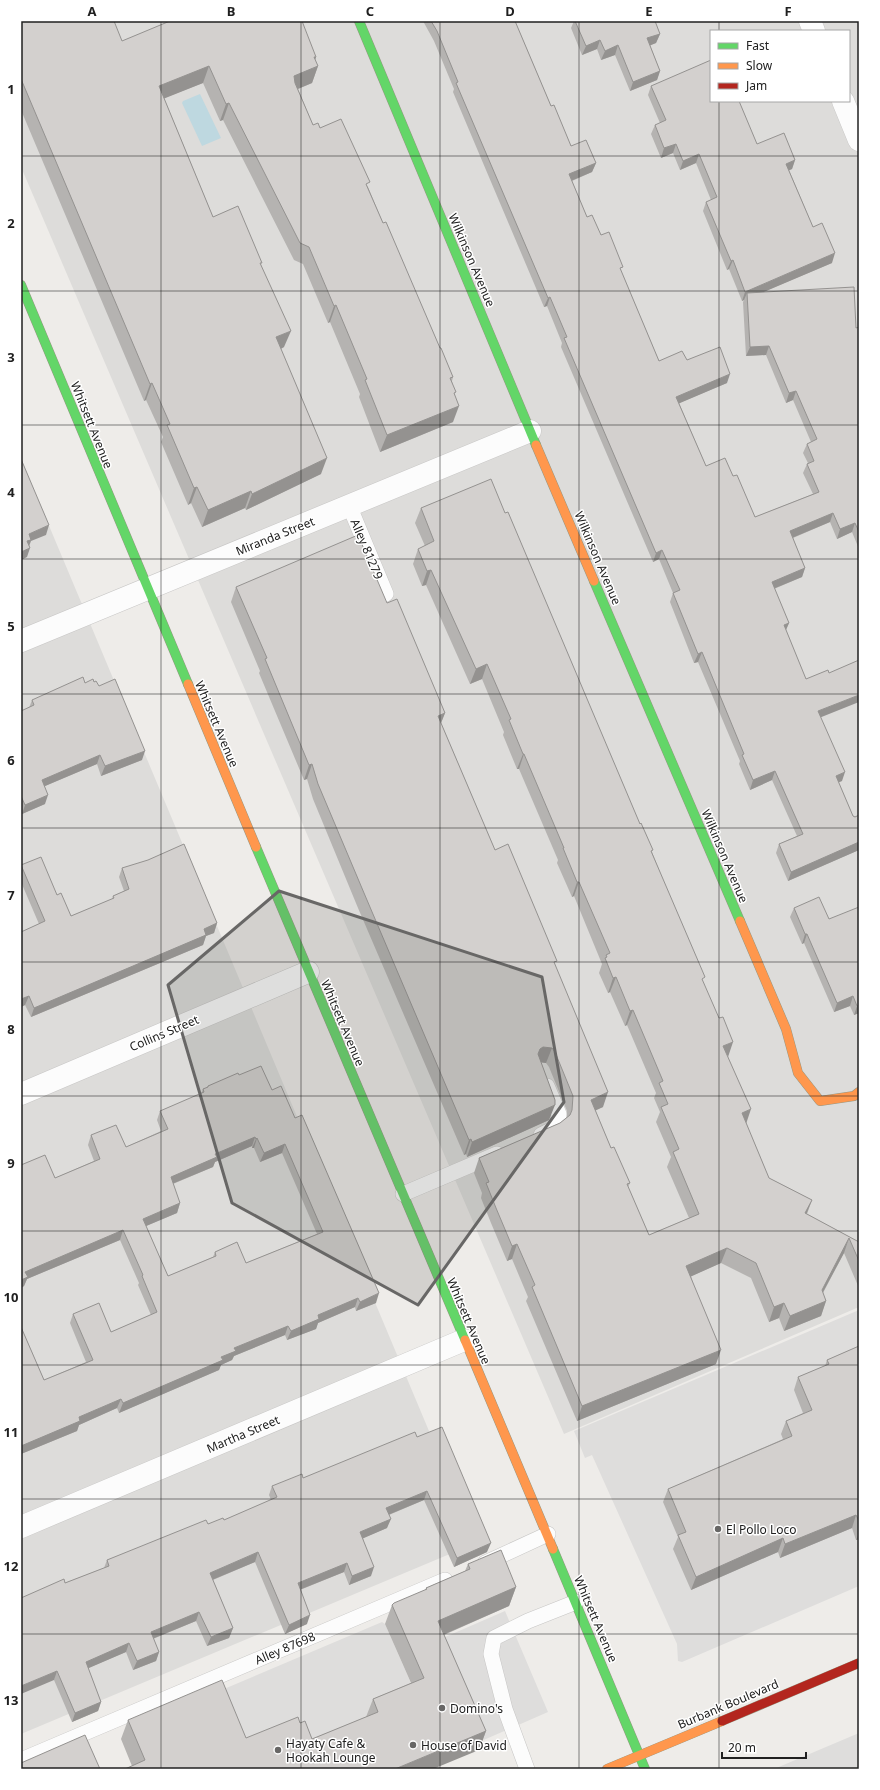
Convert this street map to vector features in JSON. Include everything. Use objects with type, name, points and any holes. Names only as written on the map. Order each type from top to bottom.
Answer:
[{"type":"main road","name":"Wilkinson Avenue","points":[[359,21],[530,431],[786,1029],[798,1072],[820,1101],[854,1096],[859,1092]]},
{"type":"main road","name":"Whitsett Avenue","points":[[21,285],[308,972],[500,1422],[528,1492],[548,1534],[645,1769]]},
{"type":"main road","name":"Burbank Boulevard","points":[[607,1769],[859,1662]]},
{"type":"street","points":[[843,102],[859,140]]},
{"type":"street","name":"Miranda Street","points":[[21,641],[530,431]]},
{"type":"street","name":"Collins Street","points":[[21,1094],[308,972]]},
{"type":"street","name":"Martha Street","points":[[21,1527],[464,1340]]},
{"type":"lane","name":"Alley 81279","points":[[348,505],[386,594]]},
{"type":"lane","points":[[530,1139],[551,1130],[558,1124],[559,1114],[541,1070]]},
{"type":"lane","points":[[403,1194],[509,1148]]},
{"type":"lane","points":[[473,1568],[548,1534]]},
{"type":"lane","name":"Alley 87698","points":[[21,1760],[458,1574]]},
{"type":"lane","points":[[528,1769],[505,1709],[491,1654],[494,1638],[528,1621],[576,1602]]},
{"type":"highlighted area","points":[[279,891],[542,977],[564,1102],[418,1305],[232,1203],[168,985]]},
{"type":"shaded area","points":[[21,21],[859,21],[859,1307],[564,1434],[21,167]]},
{"type":"shaded area","points":[[21,459],[476,1543],[21,1734]]},
{"type":"shaded area","points":[[859,1310],[859,1586],[682,1662],[678,1661],[677,1644],[592,1455],[585,1458],[574,1431]]},
{"type":"shaded area","points":[[505,1611],[548,1712],[479,1742],[436,1641]]},
{"type":"shaded area","points":[[382,1622],[385,1624],[417,1697],[382,1726],[252,1752],[224,1689]]},
{"type":"shaded area","points":[[859,1733],[859,1769],[774,1769]]},
{"type":"water","points":[[200,94],[221,138],[202,146],[182,103],[183,101]]},
{"type":"building","points":[[21,21],[114,21],[122,41],[170,21],[302,21],[318,66],[294,76],[295,83],[313,125],[318,123],[320,128],[341,119],[370,182],[366,184],[383,223],[386,222],[453,377],[450,378],[456,392],[454,393],[459,406],[387,435],[365,380],[367,379],[336,305],[334,306],[309,247],[300,243],[229,103],[226,104],[209,66],[159,86],[213,217],[238,206],[262,263],[260,263],[291,331],[276,337],[327,458],[252,494],[251,491],[208,510],[197,487],[194,488],[167,425],[170,424],[152,383],[150,384],[21,79]]},
{"type":"building","points":[[431,21],[515,21],[551,106],[554,105],[571,146],[586,140],[596,163],[569,174],[587,217],[592,215],[601,235],[609,232],[623,267],[620,268],[659,361],[682,351],[687,360],[720,347],[730,374],[676,397],[706,466],[725,458],[733,476],[737,475],[755,517],[819,492],[807,464],[814,461],[807,444],[817,439],[796,391],[789,393],[769,346],[750,347],[747,293],[854,287],[856,328],[859,327],[859,532],[855,523],[840,529],[833,513],[790,531],[805,568],[772,582],[789,623],[784,625],[806,679],[828,670],[829,673],[859,660],[859,695],[818,711],[845,772],[836,776],[853,816],[855,817],[859,815],[859,842],[791,872],[779,844],[803,834],[775,771],[753,780],[742,755],[744,754],[702,652],[698,654],[673,593],[680,590],[662,550],[656,553],[564,338],[567,337],[550,297],[548,298],[456,83],[458,82],[437,31]]},
{"type":"building","points":[[575,21],[655,21],[660,34],[647,38],[660,71],[633,82],[618,45],[605,51],[600,40],[586,46]]},
{"type":"building","points":[[710,60],[710,102],[739,102],[757,144],[784,133],[795,160],[786,164],[813,227],[822,223],[835,253],[745,292],[733,260],[731,261],[706,202],[717,197],[699,154],[683,161],[676,144],[664,148],[655,125],[666,120],[651,86]]},
{"type":"building","points":[[21,459],[49,525],[29,534],[31,540],[27,541],[30,548],[21,552]]},
{"type":"building","points":[[491,479],[505,513],[508,512],[640,824],[641,823],[653,850],[651,851],[705,977],[702,979],[719,1018],[723,1017],[733,1042],[723,1046],[751,1109],[742,1113],[769,1178],[812,1200],[805,1213],[859,1242],[859,1261],[849,1238],[822,1290],[826,1301],[790,1316],[784,1303],[774,1307],[756,1263],[727,1248],[686,1266],[721,1350],[582,1406],[532,1287],[535,1285],[517,1244],[512,1246],[496,1208],[486,1183],[489,1182],[479,1158],[560,1123],[570,1115],[573,1096],[555,1052],[552,1048],[543,1047],[540,1049],[538,1054],[555,1100],[555,1105],[472,1142],[471,1139],[469,1140],[318,784],[312,764],[309,765],[265,659],[267,658],[236,587],[358,535],[387,603],[397,599],[445,713],[438,716],[495,850],[508,844],[557,961],[554,962],[608,1092],[591,1100],[611,1148],[614,1147],[630,1183],[627,1184],[649,1235],[699,1214],[673,1152],[679,1149],[661,1107],[668,1104],[659,1083],[663,1081],[633,1010],[630,1011],[616,977],[613,978],[605,958],[607,957],[606,955],[610,953],[579,882],[577,882],[487,664],[476,669],[431,570],[427,571],[418,549],[434,541],[421,508]]},
{"type":"building","points":[[83,677],[85,683],[93,679],[99,686],[115,679],[145,751],[105,766],[100,755],[42,780],[48,795],[25,805],[21,796],[21,711],[34,705],[32,700]]},
{"type":"building","points":[[184,844],[217,923],[204,929],[206,935],[34,1008],[29,996],[21,999],[21,932],[45,921],[21,865],[41,857],[57,895],[61,893],[71,916],[114,898],[113,896],[129,889],[122,868],[148,860]]},
{"type":"building","points":[[819,897],[829,919],[859,907],[859,1005],[857,1006],[853,996],[837,1003],[794,908]]},
{"type":"building","points":[[261,1066],[272,1090],[281,1086],[295,1118],[302,1115],[379,1293],[360,1302],[358,1298],[318,1315],[319,1319],[291,1331],[288,1326],[234,1348],[236,1351],[221,1357],[223,1360],[123,1403],[121,1399],[79,1417],[80,1421],[21,1446],[21,1327],[44,1380],[93,1360],[73,1314],[99,1303],[111,1332],[157,1312],[142,1276],[143,1275],[123,1230],[25,1272],[28,1277],[21,1280],[21,1165],[45,1155],[55,1178],[100,1159],[91,1135],[116,1125],[126,1147],[168,1129],[160,1111],[204,1092],[203,1089],[208,1086],[238,1073],[239,1075]],"holes":[[[255,1137],[256,1139],[257,1138],[264,1153],[285,1144],[323,1232],[246,1263],[237,1242],[215,1252],[216,1256],[168,1276],[143,1219],[180,1203],[171,1177],[217,1157],[215,1154]]]},
{"type":"building","points":[[859,1346],[859,1521],[856,1515],[785,1544],[783,1538],[696,1577],[678,1535],[686,1532],[668,1489],[792,1436],[786,1421],[812,1410],[798,1377],[829,1364],[827,1360]]},
{"type":"building","points":[[442,1427],[491,1543],[457,1558],[427,1491],[386,1508],[391,1519],[360,1532],[374,1567],[352,1576],[347,1563],[298,1583],[310,1615],[289,1625],[258,1552],[210,1573],[233,1628],[211,1637],[199,1612],[151,1632],[159,1652],[137,1661],[129,1643],[86,1662],[101,1702],[75,1713],[57,1671],[21,1686],[21,1598],[64,1579],[65,1583],[109,1566],[107,1560],[206,1520],[208,1524],[223,1518],[224,1520],[277,1497],[272,1486],[302,1474],[303,1478],[415,1432],[417,1437]]},
{"type":"building","points":[[501,1550],[516,1587],[438,1621],[486,1731],[395,1769],[125,1769],[145,1760],[128,1720],[222,1680],[246,1738],[298,1717],[300,1723],[305,1721],[312,1739],[378,1712],[373,1699],[424,1678],[392,1605],[470,1569],[468,1564]]},
{"type":"building","points":[[85,1735],[100,1769],[21,1769],[21,1763]]},
{"type":"traffic: fast","points":[[359,21],[536,445]]},
{"type":"traffic: fast","points":[[21,285],[188,684]]},
{"type":"traffic: fast","points":[[594,581],[740,921]]},
{"type":"traffic: fast","points":[[256,847],[465,1340]]},
{"type":"traffic: fast","points":[[553,1549],[645,1769]]},
{"type":"traffic: slow","points":[[536,445],[594,581]]},
{"type":"traffic: slow","points":[[188,684],[256,847]]},
{"type":"traffic: slow","points":[[740,921],[786,1029],[798,1073],[820,1101],[854,1096],[859,1092]]},
{"type":"traffic: slow","points":[[465,1340],[553,1549]]},
{"type":"traffic: slow","points":[[607,1769],[722,1721]]},
{"type":"traffic: jam","points":[[722,1721],[859,1663]]},
{"type":"place","name":"El Pollo Loco","points":[[718,1529]]},
{"type":"place","name":"Domino's","points":[[442,1708]]},
{"type":"place","name":"House of David","points":[[413,1745]]},
{"type":"place","name":"Hayaty Cafe & Hookah Lounge","points":[[278,1750]]}]
